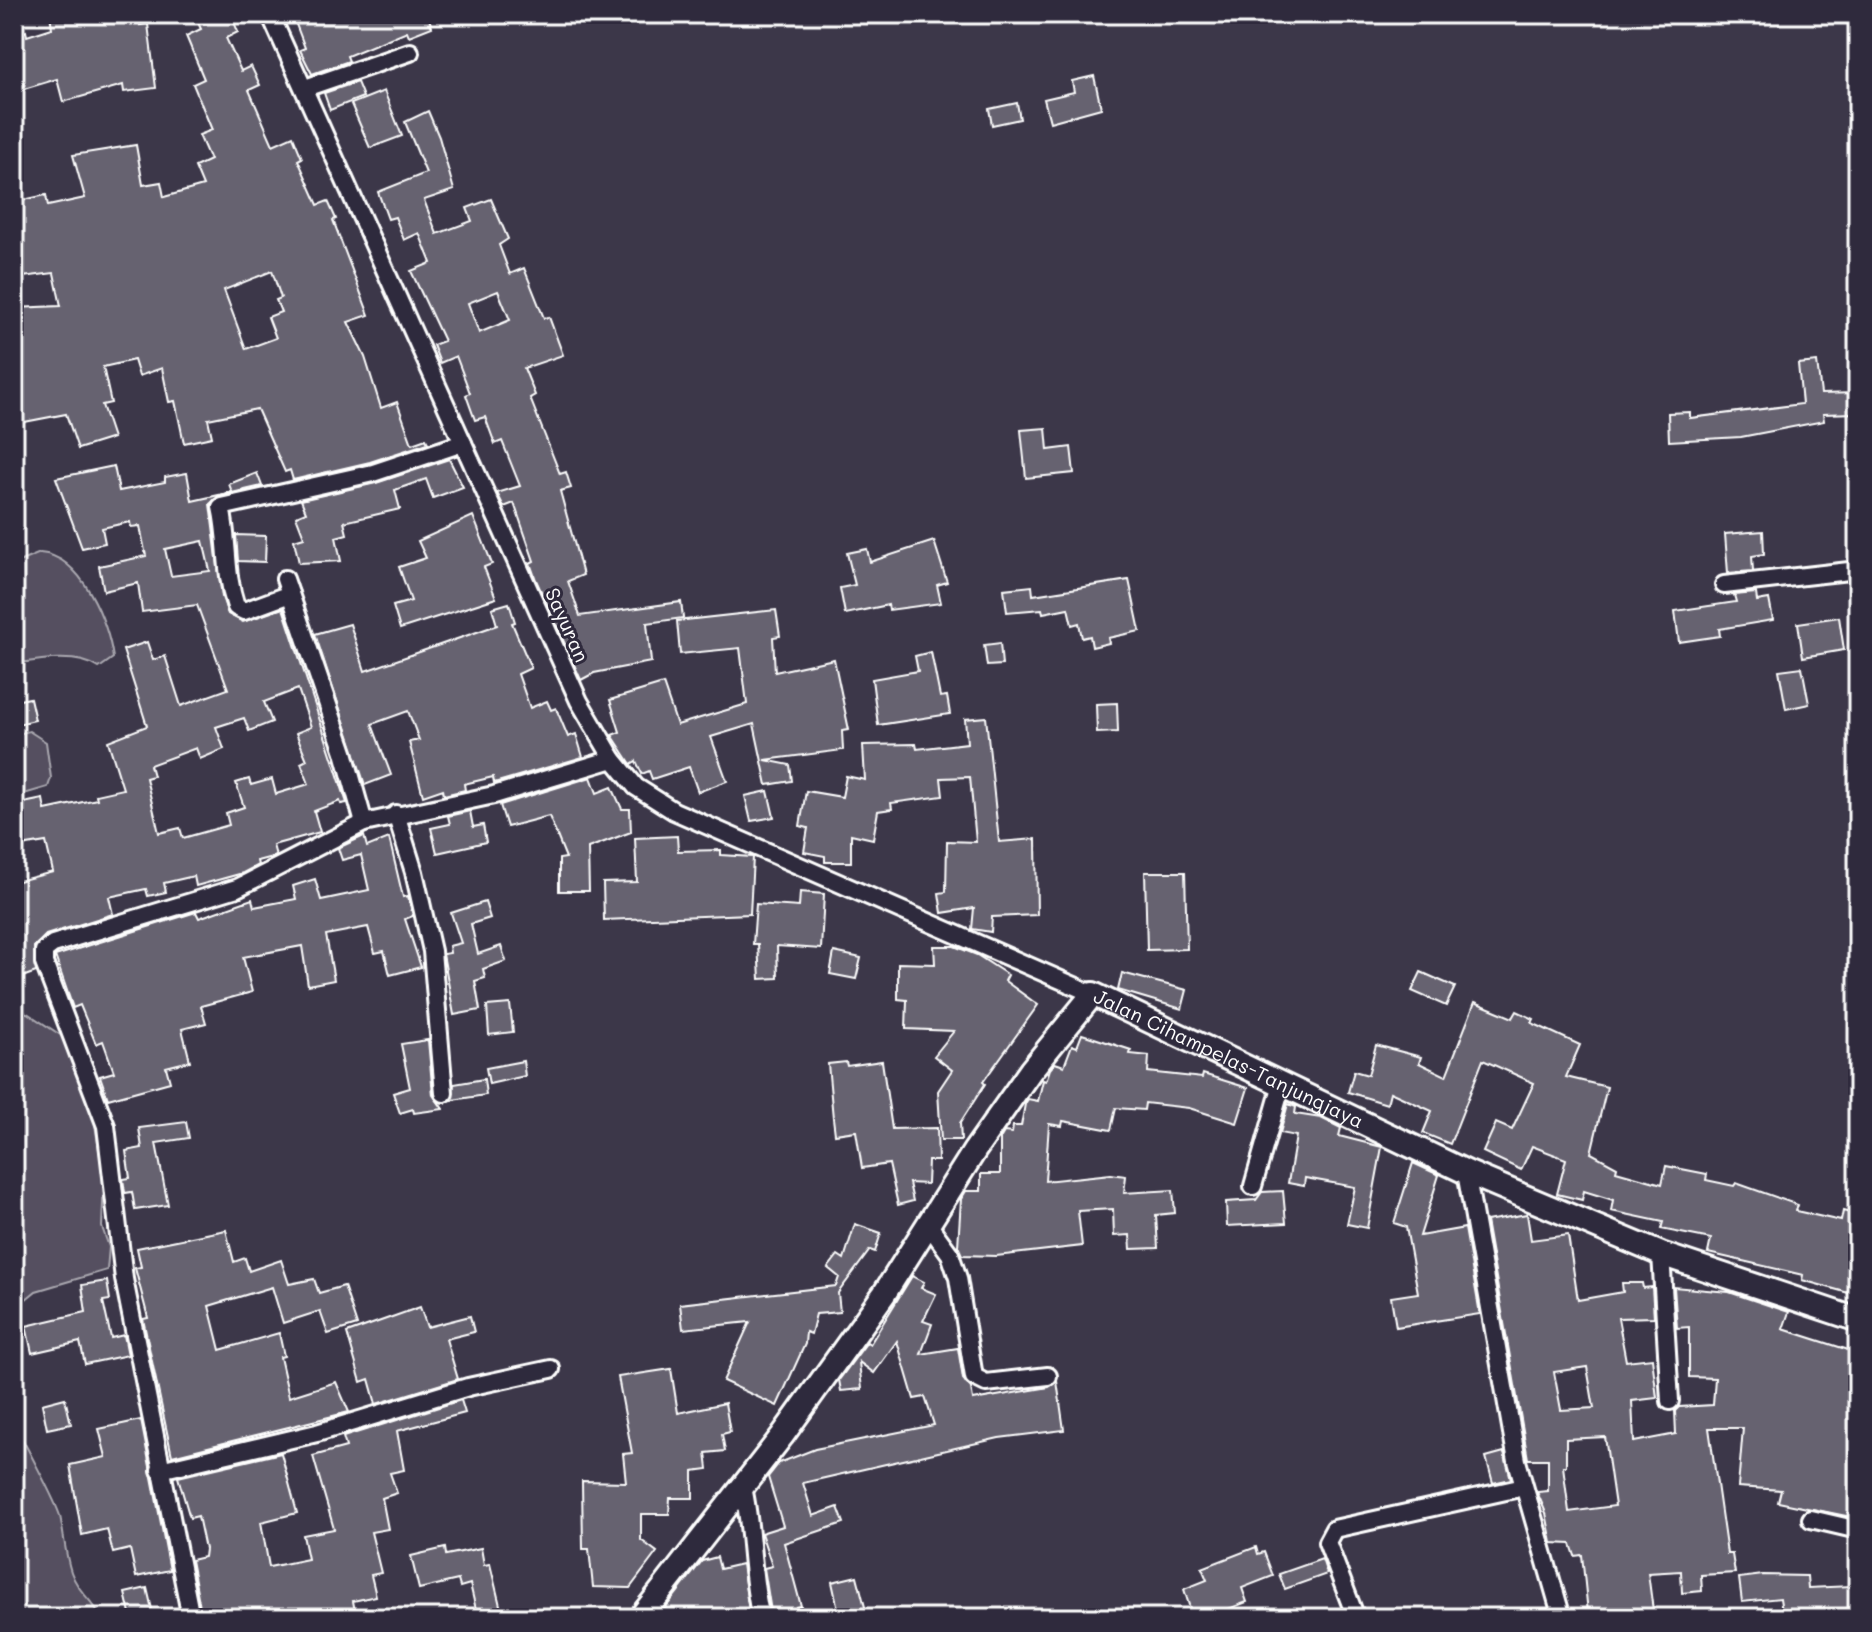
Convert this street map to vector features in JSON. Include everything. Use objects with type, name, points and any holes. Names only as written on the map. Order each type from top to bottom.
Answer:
[{"type":"main road","name":"Jalan Cihampelas-Tanjungjaya","points":[[640,1618],[791,1423],[884,1294],[1031,1070],[1093,994],[1466,1172],[1661,1254],[1858,1320]]},
{"type":"street","name":"Sayuran","points":[[270,14],[579,701],[613,759],[636,787],[674,811],[1093,994]]},
{"type":"street","points":[[305,88],[410,52]]},
{"type":"street","points":[[364,823],[344,752],[288,586],[244,611],[236,607],[225,562],[226,529],[221,507],[373,473],[463,443]]},
{"type":"street","points":[[1724,585],[1858,570]]},
{"type":"street","points":[[191,1618],[124,1279],[106,1126],[44,963],[44,951],[53,944],[237,888],[364,823],[494,795],[613,759]]},
{"type":"street","points":[[396,814],[414,872],[432,951],[444,1093]]},
{"type":"street","points":[[1253,1186],[1282,1084]]},
{"type":"street","points":[[1466,1172],[1511,1431],[1562,1618]]},
{"type":"street","points":[[928,1224],[950,1254],[958,1278],[974,1377],[986,1383],[1048,1376]]},
{"type":"street","points":[[1661,1254],[1670,1401]]},
{"type":"street","points":[[160,1470],[317,1433],[468,1387],[551,1369]]},
{"type":"street","points":[[742,1483],[748,1508],[753,1576],[761,1618]]},
{"type":"street","points":[[1356,1618],[1327,1542],[1329,1533],[1334,1529],[1524,1487]]},
{"type":"street","points":[[1811,1519],[1858,1530]]},
{"type":"shaded area","points":[[40,553],[55,557],[68,566],[80,578],[99,610],[113,658],[99,668],[69,659],[14,664],[14,564]]},
{"type":"shaded area","points":[[29,731],[46,742],[51,778],[48,787],[14,797],[14,735]]},
{"type":"shaded area","points":[[14,1010],[27,1013],[62,1036],[93,1112],[104,1181],[102,1227],[109,1247],[107,1270],[36,1291],[14,1309]]},
{"type":"shaded area","points":[[14,1427],[60,1516],[74,1579],[102,1618],[14,1618]]},
{"type":"building","points":[[50,14],[140,14],[140,25],[148,24],[156,88],[124,92],[123,85],[63,102],[57,79],[14,92],[14,35],[26,31],[27,36],[52,28]]},
{"type":"building","points":[[194,14],[231,14],[238,32],[226,38],[241,71],[251,66],[260,85],[249,90],[273,145],[293,136],[302,158],[298,160],[318,205],[328,201],[336,219],[333,220],[369,315],[348,322],[365,357],[381,408],[397,402],[412,444],[426,439],[428,443],[370,462],[293,480],[290,470],[285,472],[257,409],[208,419],[212,437],[184,443],[175,401],[169,402],[162,368],[139,376],[134,360],[103,367],[111,403],[102,405],[113,438],[78,449],[66,414],[14,424],[14,308],[61,306],[54,273],[14,278],[14,202],[46,195],[48,206],[85,198],[73,155],[136,145],[143,185],[161,182],[164,197],[203,186],[195,167],[210,160],[199,135],[212,130],[193,84],[204,79],[186,36],[201,29]],"holes":[[[272,271],[281,298],[276,300],[281,312],[268,317],[276,338],[246,349],[224,290]]]},
{"type":"building","points":[[306,14],[427,14],[432,27],[409,36],[407,31],[347,56],[349,61],[312,74],[300,50],[305,48],[294,19]]},
{"type":"building","points":[[1094,76],[1101,108],[1050,122],[1044,99],[1074,92],[1072,81]]},
{"type":"building","points":[[357,82],[363,97],[330,110],[324,93]]},
{"type":"building","points":[[384,91],[402,136],[370,148],[351,104]]},
{"type":"building","points":[[1017,103],[1020,119],[992,125],[989,109]]},
{"type":"building","points":[[428,111],[439,137],[454,190],[424,200],[437,234],[472,221],[467,208],[491,199],[508,239],[499,245],[510,274],[524,268],[544,318],[549,317],[563,355],[524,368],[535,395],[530,398],[560,474],[566,472],[571,488],[560,491],[583,575],[568,581],[580,616],[681,602],[683,618],[647,623],[651,662],[594,673],[581,680],[536,580],[530,563],[534,561],[514,503],[504,507],[497,493],[520,486],[502,441],[495,444],[485,417],[475,420],[466,395],[470,393],[456,356],[440,363],[433,345],[444,341],[411,271],[431,263],[419,233],[404,240],[395,217],[388,219],[378,192],[426,173],[405,122]],"holes":[[[498,291],[510,320],[479,333],[468,303]]]},
{"type":"building","points":[[1817,362],[1821,394],[1856,393],[1857,413],[1823,414],[1824,421],[1741,437],[1669,441],[1668,413],[1690,412],[1690,418],[1802,404],[1798,364]]},
{"type":"building","points":[[1046,428],[1048,450],[1071,447],[1074,473],[1026,478],[1021,430]]},
{"type":"building","points":[[449,459],[463,487],[433,498],[426,479],[395,490],[400,509],[344,522],[347,534],[336,537],[341,561],[299,563],[294,540],[304,537],[296,516],[306,512],[301,500],[376,483]]},
{"type":"building","points":[[114,466],[119,491],[165,482],[165,477],[187,473],[192,501],[232,492],[229,484],[257,473],[262,486],[219,496],[210,504],[222,597],[228,614],[243,622],[283,608],[347,803],[341,804],[340,801],[314,811],[320,832],[273,845],[276,856],[257,861],[258,865],[243,873],[196,886],[194,876],[164,883],[166,892],[148,896],[146,889],[109,897],[113,914],[46,935],[34,947],[36,972],[14,980],[14,882],[53,872],[46,842],[21,846],[14,805],[43,799],[45,810],[97,799],[96,795],[123,789],[108,741],[147,726],[123,650],[147,642],[153,660],[165,656],[181,706],[228,689],[197,605],[142,612],[138,583],[104,591],[99,566],[146,556],[140,526],[131,527],[130,522],[102,528],[105,543],[82,548],[56,478]],"holes":[[[203,541],[210,571],[171,576],[165,549]],[[298,689],[311,727],[296,733],[307,760],[301,763],[309,784],[276,794],[272,779],[251,785],[249,779],[236,783],[244,807],[226,813],[229,825],[183,838],[180,828],[159,833],[146,778],[153,776],[150,765],[196,748],[200,759],[224,749],[216,727],[244,718],[249,731],[272,722],[264,702]]]},
{"type":"building","points":[[473,516],[492,564],[484,567],[496,598],[400,629],[393,606],[411,601],[399,567],[426,558],[418,541]]},
{"type":"building","points":[[1763,531],[1764,554],[1752,556],[1753,571],[1728,573],[1725,534]]},
{"type":"building","points":[[236,535],[266,536],[265,562],[238,561]]},
{"type":"building","points":[[934,541],[947,582],[937,585],[941,603],[889,610],[888,605],[845,614],[840,588],[855,585],[847,553],[867,549],[870,562]]},
{"type":"building","points":[[1129,580],[1140,631],[1108,638],[1109,643],[1092,647],[1090,636],[1082,638],[1079,623],[1072,625],[1068,608],[1043,613],[1042,609],[1007,612],[1004,589],[1032,586],[1033,595]]},
{"type":"building","points":[[1756,593],[1757,601],[1769,599],[1773,620],[1719,629],[1720,636],[1679,642],[1675,611],[1736,602],[1734,595]]},
{"type":"building","points":[[509,603],[515,622],[512,623],[531,668],[518,674],[530,708],[547,701],[551,710],[556,708],[568,737],[576,734],[583,757],[494,783],[493,777],[464,784],[465,790],[444,795],[443,789],[423,796],[409,742],[419,740],[408,711],[372,724],[391,775],[365,785],[315,634],[350,624],[365,671],[497,625],[492,608]]},
{"type":"building","points":[[776,610],[780,636],[773,637],[775,672],[834,659],[849,730],[842,731],[843,750],[765,760],[790,765],[792,781],[767,785],[754,724],[711,737],[727,781],[698,792],[689,767],[652,779],[649,771],[642,774],[636,761],[631,764],[612,735],[620,732],[610,700],[663,684],[677,725],[747,704],[740,648],[680,654],[677,621]]},
{"type":"building","points":[[1839,617],[1844,650],[1803,657],[1798,623]]},
{"type":"building","points":[[1000,643],[1002,665],[987,666],[984,645]]},
{"type":"building","points":[[931,652],[940,697],[947,696],[950,714],[878,725],[872,679],[918,671],[915,656]]},
{"type":"building","points":[[1802,667],[1809,704],[1786,709],[1779,670]]},
{"type":"building","points":[[30,698],[35,720],[14,725],[14,701]]},
{"type":"building","points":[[1117,703],[1118,732],[1097,733],[1096,704]]},
{"type":"building","points":[[986,717],[999,842],[1036,839],[1037,915],[992,917],[991,932],[972,929],[974,908],[942,913],[939,893],[946,892],[947,841],[976,842],[970,777],[941,778],[943,796],[891,803],[892,809],[878,811],[873,839],[851,834],[851,862],[825,862],[825,856],[804,852],[808,828],[800,826],[806,791],[842,797],[846,776],[865,780],[863,745],[916,744],[917,749],[967,743],[965,719]]},
{"type":"building","points":[[591,777],[597,793],[612,787],[622,809],[630,809],[631,832],[588,848],[589,891],[559,891],[559,859],[566,858],[549,816],[507,827],[500,805]]},
{"type":"building","points":[[768,791],[774,817],[751,821],[745,796]]},
{"type":"building","points":[[470,811],[473,827],[483,825],[486,842],[437,853],[431,828],[450,824],[448,816]]},
{"type":"building","points":[[364,836],[367,847],[389,838],[403,897],[408,896],[413,916],[405,919],[421,967],[390,975],[384,951],[375,953],[368,927],[326,935],[334,980],[308,985],[302,946],[243,957],[252,992],[201,1006],[206,1023],[182,1029],[190,1061],[166,1067],[170,1082],[108,1099],[100,1076],[114,1072],[103,1041],[96,1044],[80,1005],[73,1008],[55,956],[196,912],[199,918],[252,899],[254,907],[296,899],[293,886],[315,879],[321,900],[369,890],[361,855],[342,860],[338,848]]},
{"type":"building","points":[[677,836],[678,851],[721,850],[721,855],[753,857],[750,914],[604,920],[603,883],[637,882],[635,838]]},
{"type":"building","points":[[1145,872],[1185,872],[1187,949],[1147,950]]},
{"type":"building","points":[[800,892],[824,894],[821,949],[777,946],[778,978],[760,979],[758,944],[753,944],[756,904],[799,907]]},
{"type":"building","points":[[485,902],[490,918],[471,924],[478,954],[501,946],[506,961],[483,969],[485,978],[475,981],[480,1010],[454,1015],[443,954],[450,953],[449,946],[461,943],[451,913]]},
{"type":"building","points":[[934,946],[954,946],[977,955],[1008,975],[1005,981],[1038,1005],[983,1082],[985,1084],[960,1123],[961,1140],[941,1140],[938,1091],[952,1070],[934,1056],[954,1031],[906,1029],[907,1000],[898,999],[898,963],[935,964]]},
{"type":"building","points":[[834,952],[861,958],[856,979],[830,974]]},
{"type":"building","points":[[1421,972],[1455,987],[1446,1006],[1412,991]]},
{"type":"building","points":[[1122,973],[1187,990],[1182,1009],[1118,990]]},
{"type":"building","points":[[1475,1002],[1513,1018],[1517,1011],[1534,1019],[1532,1023],[1580,1045],[1566,1077],[1607,1087],[1591,1153],[1617,1167],[1616,1171],[1662,1184],[1666,1166],[1707,1174],[1706,1180],[1734,1186],[1736,1183],[1798,1205],[1796,1211],[1841,1221],[1843,1211],[1858,1215],[1858,1270],[1852,1294],[1802,1280],[1803,1275],[1708,1253],[1711,1239],[1661,1229],[1663,1222],[1611,1211],[1613,1200],[1584,1191],[1582,1200],[1557,1194],[1566,1159],[1532,1146],[1521,1170],[1483,1152],[1496,1123],[1512,1130],[1534,1083],[1483,1060],[1450,1144],[1423,1133],[1432,1111],[1390,1092],[1387,1104],[1348,1092],[1354,1071],[1368,1075],[1376,1045],[1421,1057],[1419,1063],[1446,1076]]},
{"type":"building","points":[[510,1004],[513,1032],[489,1035],[487,1006]]},
{"type":"building","points":[[1082,1034],[1131,1050],[1130,1054],[1149,1056],[1148,1072],[1202,1078],[1203,1074],[1248,1088],[1237,1123],[1189,1108],[1145,1103],[1144,1110],[1116,1108],[1111,1130],[1063,1121],[1062,1126],[1049,1124],[1045,1181],[1111,1174],[1126,1176],[1124,1193],[1173,1190],[1175,1213],[1156,1215],[1158,1248],[1131,1249],[1130,1235],[1114,1236],[1113,1209],[1078,1211],[1082,1246],[996,1256],[962,1255],[958,1246],[961,1199],[966,1191],[981,1191],[981,1174],[1000,1174],[1000,1139],[1004,1132],[1012,1133],[1013,1126],[1021,1126],[1028,1099],[1038,1101],[1043,1080],[1046,1081],[1050,1069],[1055,1063],[1064,1066],[1072,1045],[1077,1047]]},
{"type":"building","points":[[428,1040],[433,1095],[443,1109],[414,1113],[413,1109],[400,1113],[393,1093],[410,1088],[401,1044]]},
{"type":"building","points":[[523,1061],[525,1076],[489,1084],[486,1068]]},
{"type":"building","points":[[882,1061],[892,1129],[937,1128],[938,1161],[928,1161],[927,1184],[909,1183],[913,1201],[898,1205],[889,1164],[862,1168],[856,1131],[835,1134],[833,1118],[828,1064],[846,1062],[847,1066]]},
{"type":"building","points":[[484,1079],[486,1095],[452,1100],[454,1084]]},
{"type":"building","points":[[1288,1104],[1296,1107],[1295,1114],[1321,1118],[1341,1128],[1339,1136],[1382,1147],[1367,1228],[1347,1224],[1355,1187],[1305,1178],[1304,1186],[1288,1183],[1296,1136],[1280,1133]]},
{"type":"building","points":[[186,1122],[189,1138],[156,1143],[168,1205],[135,1210],[132,1192],[125,1193],[123,1179],[130,1178],[126,1151],[142,1148],[139,1128]]},
{"type":"building","points":[[1413,1163],[1439,1175],[1420,1236],[1465,1228],[1480,1314],[1396,1327],[1391,1297],[1418,1293],[1406,1227],[1394,1223]]},
{"type":"building","points":[[1283,1191],[1286,1223],[1227,1226],[1226,1202],[1256,1200],[1262,1192]]},
{"type":"building","points":[[1527,1214],[1531,1240],[1568,1235],[1578,1300],[1623,1292],[1622,1283],[1642,1283],[1643,1288],[1652,1287],[1654,1317],[1618,1318],[1626,1361],[1652,1358],[1657,1398],[1632,1401],[1634,1442],[1676,1434],[1675,1411],[1679,1407],[1713,1405],[1715,1378],[1689,1377],[1689,1327],[1677,1328],[1674,1287],[1729,1292],[1789,1312],[1783,1329],[1858,1353],[1856,1518],[1778,1502],[1781,1490],[1738,1487],[1743,1428],[1709,1428],[1727,1554],[1732,1554],[1735,1573],[1701,1575],[1702,1591],[1682,1593],[1681,1571],[1648,1573],[1654,1618],[1592,1618],[1592,1613],[1588,1613],[1582,1555],[1575,1556],[1571,1544],[1552,1543],[1546,1513],[1537,1492],[1548,1491],[1548,1459],[1528,1459],[1486,1221]],"holes":[[[1587,1367],[1594,1408],[1561,1410],[1554,1372]],[[1605,1437],[1615,1506],[1569,1512],[1563,1466],[1566,1466],[1566,1439]]]},
{"type":"building","points":[[855,1224],[881,1233],[875,1252],[870,1250],[838,1293],[840,1312],[816,1314],[811,1334],[806,1332],[805,1344],[777,1406],[723,1381],[750,1322],[683,1329],[680,1304],[836,1286],[839,1277],[828,1268],[838,1255],[844,1259]]},
{"type":"building","points":[[226,1230],[234,1262],[245,1258],[249,1271],[281,1260],[289,1284],[314,1279],[319,1293],[344,1286],[357,1325],[328,1334],[320,1311],[283,1323],[272,1287],[209,1306],[220,1350],[279,1333],[284,1356],[280,1357],[289,1397],[336,1382],[349,1412],[172,1456],[143,1319],[148,1318],[135,1268],[141,1267],[137,1248]]},
{"type":"building","points":[[912,1276],[924,1282],[921,1288],[936,1294],[923,1321],[932,1324],[921,1354],[958,1348],[963,1379],[971,1388],[973,1400],[1049,1387],[1057,1381],[1064,1430],[999,1438],[803,1483],[813,1516],[838,1507],[844,1523],[784,1543],[801,1606],[796,1607],[799,1618],[772,1618],[764,1568],[772,1566],[761,1533],[783,1526],[768,1477],[779,1463],[815,1449],[934,1425],[925,1397],[914,1399],[897,1341],[874,1373],[859,1362],[862,1389],[841,1391],[839,1380],[867,1342],[870,1344]]},
{"type":"building","points":[[107,1281],[110,1300],[103,1301],[111,1338],[124,1335],[128,1355],[85,1364],[80,1342],[32,1353],[26,1326],[86,1312],[82,1285]]},
{"type":"building","points":[[420,1307],[427,1327],[470,1316],[474,1332],[446,1339],[458,1379],[376,1404],[369,1379],[361,1382],[347,1333]]},
{"type":"building","points":[[671,1369],[678,1413],[725,1403],[730,1432],[722,1434],[725,1451],[706,1453],[708,1469],[693,1471],[693,1498],[670,1498],[669,1514],[641,1514],[641,1540],[657,1552],[630,1588],[593,1587],[589,1549],[583,1549],[582,1481],[626,1482],[623,1454],[632,1453],[618,1377]]},
{"type":"building","points":[[65,1398],[71,1424],[47,1429],[42,1404]]},
{"type":"building","points":[[461,1400],[465,1413],[397,1431],[404,1470],[390,1473],[397,1493],[382,1498],[388,1529],[371,1532],[381,1573],[371,1575],[376,1596],[353,1601],[355,1611],[321,1618],[202,1618],[191,1560],[204,1557],[205,1549],[198,1516],[190,1518],[178,1477],[281,1453],[297,1513],[261,1522],[269,1567],[308,1559],[303,1535],[334,1529],[313,1456],[346,1447],[343,1437]]},
{"type":"building","points":[[141,1420],[170,1570],[136,1577],[130,1549],[113,1553],[107,1529],[82,1535],[70,1465],[106,1457],[99,1429]]},
{"type":"building","points":[[1504,1452],[1511,1479],[1493,1483],[1486,1457]]},
{"type":"building","points":[[1256,1547],[1258,1554],[1264,1552],[1273,1576],[1242,1588],[1247,1602],[1205,1618],[1193,1618],[1184,1589],[1207,1580],[1202,1568]]},
{"type":"building","points":[[445,1548],[446,1555],[481,1548],[484,1565],[490,1564],[503,1618],[478,1618],[470,1584],[460,1587],[458,1580],[419,1589],[411,1556]]},
{"type":"building","points":[[717,1557],[720,1569],[742,1564],[750,1618],[660,1615],[702,1561]]},
{"type":"building","points":[[1322,1559],[1327,1574],[1285,1589],[1279,1574]]},
{"type":"building","points":[[857,1576],[867,1615],[840,1618],[832,1582]]},
{"type":"building","points":[[1807,1576],[1808,1588],[1851,1586],[1852,1610],[1842,1611],[1842,1618],[1783,1618],[1780,1598],[1742,1602],[1739,1578]]},
{"type":"building","points":[[147,1588],[154,1618],[131,1618],[125,1593]]}]
